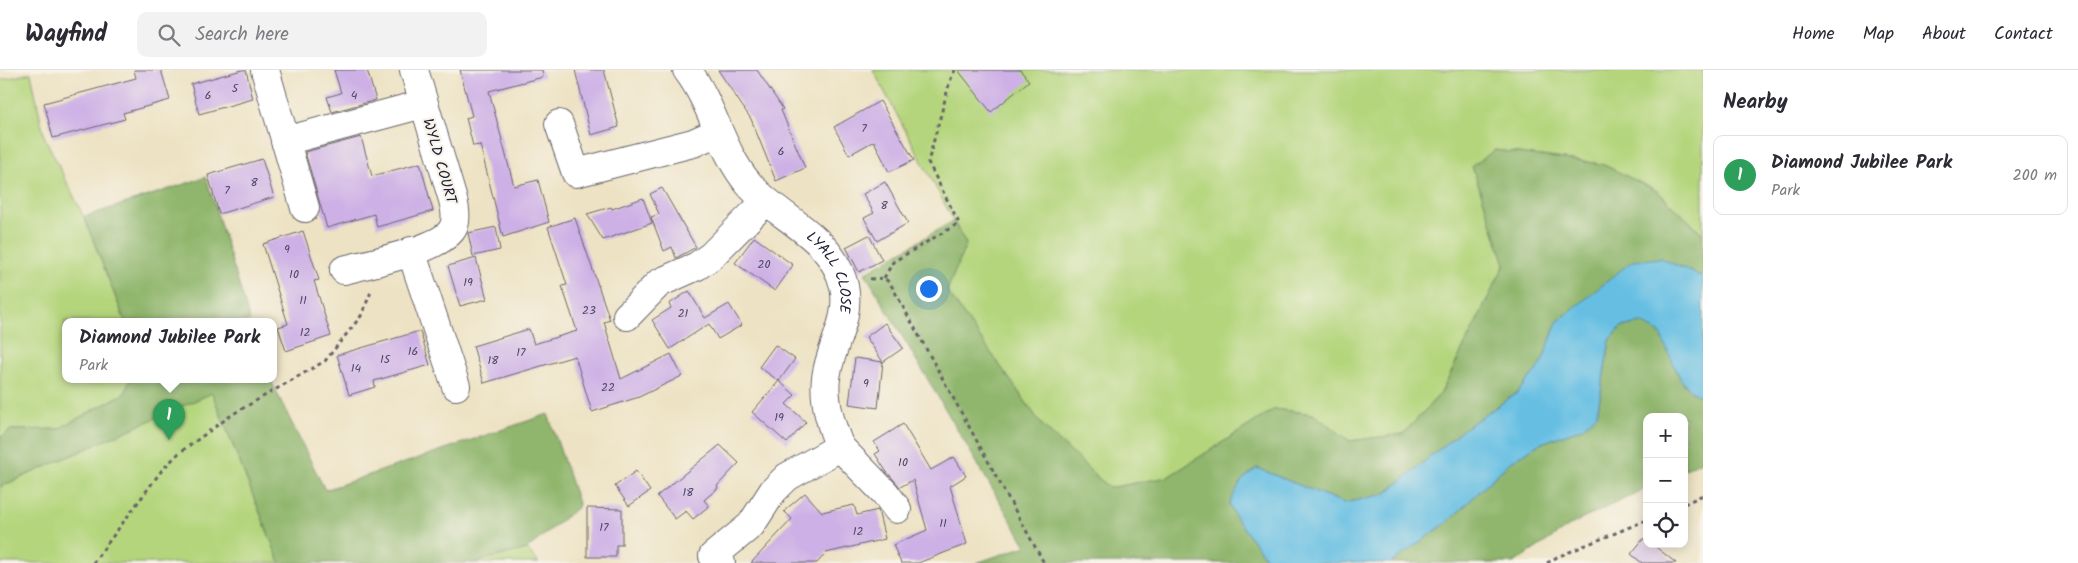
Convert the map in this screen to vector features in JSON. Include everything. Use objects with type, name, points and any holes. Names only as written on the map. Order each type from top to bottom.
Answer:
[{"type":"street","points":[[265,70],[305,208]]},
{"type":"street","name":"WYLD COURT","points":[[344,270],[438,242],[454,228],[456,217],[453,200],[414,70]]},
{"type":"street","name":"LYALL CLOSE","points":[[687,70],[699,88],[718,132],[738,170],[766,201],[829,252],[843,285],[844,318],[829,364],[825,392],[830,420],[840,447],[885,493],[897,509]]},
{"type":"street","name":"WYLD COURT","points":[[285,141],[423,104]]},
{"type":"street","points":[[559,124],[576,173],[693,144],[718,132]]},
{"type":"street","points":[[627,316],[659,283],[697,266],[711,256],[766,201]]},
{"type":"street","points":[[411,251],[456,386]]},
{"type":"street","points":[[717,559],[751,525],[773,492],[787,477],[840,447]]},
{"type":"path","points":[[884,278],[893,262],[959,223],[928,162],[950,81],[955,70]]},
{"type":"path","points":[[93,563],[162,470],[179,453],[233,414],[326,361],[361,316],[369,298],[374,262]]},
{"type":"path","points":[[878,278],[884,278],[890,283],[1044,563]]},
{"type":"path","points":[[1686,503],[1703,495]]},
{"type":"path","points":[[1547,563],[1557,557],[1643,522]]},
{"type":"green space","points":[[873,70],[1703,70],[1703,234],[1657,191],[1602,164],[1495,150],[1472,166],[1505,264],[1441,393],[1403,434],[1350,441],[1313,414],[1275,409],[1168,477],[1109,488],[1042,425],[947,291],[966,244]]},
{"type":"green space","points":[[31,73],[44,136],[84,217],[124,318],[62,318],[62,383],[129,383],[125,393],[58,429],[11,430],[0,438],[0,80]]},
{"type":"green space","points":[[1495,150],[1602,164],[1657,191],[1703,234],[1703,277],[1660,258],[1590,296],[1557,322],[1541,365],[1517,393],[1465,428],[1385,494],[1344,503],[1257,468],[1241,481],[1236,518],[1265,557],[1266,563],[976,563],[1026,546],[865,273],[953,221],[966,244],[947,291],[1042,425],[1109,488],[1168,477],[1275,409],[1313,414],[1350,441],[1403,434],[1441,393],[1505,264],[1472,166]]},
{"type":"green space","points":[[206,177],[249,318],[124,318],[84,217]]},
{"type":"green space","points":[[1641,323],[1659,332],[1668,347],[1680,378],[1693,393],[1703,396],[1703,460],[1688,468],[1688,413],[1643,413],[1643,490],[1574,523],[1514,563],[1391,563],[1449,521],[1509,463],[1539,444],[1582,428],[1597,414],[1610,340],[1621,327]]},
{"type":"green space","points":[[129,383],[272,383],[325,490],[548,414],[579,506],[527,549],[472,563],[280,563],[212,393],[0,487],[0,438],[11,430],[58,429],[125,393]]},
{"type":"green space","points":[[212,393],[280,563],[0,563],[0,487]]},
{"type":"green space","points":[[527,549],[539,563],[472,563]]},
{"type":"water","points":[[1660,258],[1703,277],[1703,396],[1697,395],[1681,380],[1659,332],[1641,323],[1621,327],[1610,340],[1597,414],[1582,428],[1539,444],[1509,463],[1449,521],[1391,563],[1266,563],[1265,557],[1236,518],[1229,504],[1241,481],[1257,468],[1344,503],[1385,494],[1465,428],[1517,393],[1541,365],[1557,322],[1632,261]]},
{"type":"building","points":[[134,70],[161,70],[170,100],[123,113],[125,119],[53,138],[44,103],[136,78]]},
{"type":"building","points":[[246,70],[253,99],[199,114],[191,84]]},
{"type":"building","points":[[334,70],[367,70],[376,100],[332,112],[327,97],[341,93]]},
{"type":"building","points":[[460,70],[542,70],[543,77],[489,91],[514,186],[538,180],[549,222],[503,237],[480,145],[473,146],[466,118],[472,116]]},
{"type":"building","points":[[575,70],[604,70],[619,127],[591,135]]},
{"type":"building","points":[[718,70],[757,70],[783,109],[781,110],[805,168],[776,181],[751,119]]},
{"type":"building","points":[[958,70],[1020,70],[1029,81],[991,112]]},
{"type":"building","points":[[880,101],[914,160],[889,172],[874,141],[849,155],[834,127]]},
{"type":"building","points":[[361,137],[372,176],[420,163],[433,211],[377,227],[374,214],[327,228],[305,152]]},
{"type":"building","points":[[262,159],[274,197],[219,214],[208,175]]},
{"type":"building","points":[[885,182],[908,223],[877,241],[864,218],[874,213],[863,194]]},
{"type":"building","points":[[662,188],[696,247],[676,258],[672,247],[664,251],[651,217],[659,214],[650,194]]},
{"type":"building","points":[[643,198],[652,223],[603,240],[587,214],[611,207],[612,209]]},
{"type":"building","points":[[575,218],[610,320],[604,322],[621,379],[671,354],[682,376],[639,397],[592,412],[575,356],[484,383],[473,346],[529,329],[534,344],[577,331],[562,286],[567,285],[548,227]]},
{"type":"building","points":[[496,227],[500,250],[473,256],[468,233]]},
{"type":"building","points":[[303,231],[319,280],[314,281],[331,336],[286,351],[278,327],[288,324],[263,244]]},
{"type":"building","points":[[869,235],[882,260],[859,272],[846,247]]},
{"type":"building","points":[[754,237],[793,265],[775,291],[735,263]]},
{"type":"building","points":[[476,258],[487,299],[460,306],[448,266]]},
{"type":"building","points":[[689,291],[705,318],[729,304],[742,325],[718,339],[709,324],[670,349],[652,320],[671,308],[669,304]]},
{"type":"building","points":[[885,323],[903,348],[883,362],[866,337]]},
{"type":"building","points":[[420,331],[430,365],[374,381],[375,387],[349,395],[337,355]]},
{"type":"building","points":[[775,345],[795,359],[779,381],[759,367]]},
{"type":"building","points":[[855,358],[883,362],[878,408],[849,404]]},
{"type":"building","points":[[779,381],[795,395],[786,404],[806,422],[787,443],[752,412]]},
{"type":"building","points":[[903,424],[931,470],[954,457],[966,476],[950,486],[967,544],[918,563],[901,563],[893,545],[927,530],[913,480],[900,487],[875,454],[880,451],[874,442]]},
{"type":"building","points":[[720,445],[739,463],[717,486],[718,488],[704,500],[709,506],[693,519],[686,511],[675,519],[657,496]]},
{"type":"building","points":[[636,471],[650,491],[629,506],[615,486]]},
{"type":"building","points":[[805,493],[822,512],[854,505],[857,515],[878,510],[885,539],[826,553],[817,563],[751,563],[792,519],[784,511]]},
{"type":"building","points":[[587,508],[622,509],[622,545],[616,545],[616,557],[587,557]]},
{"type":"building","points":[[1643,539],[1643,548],[1657,548],[1676,563],[1642,563],[1631,554]]},
{"type":"place","name":"Diamond Jubilee Park","points":[[169,440]]}]
